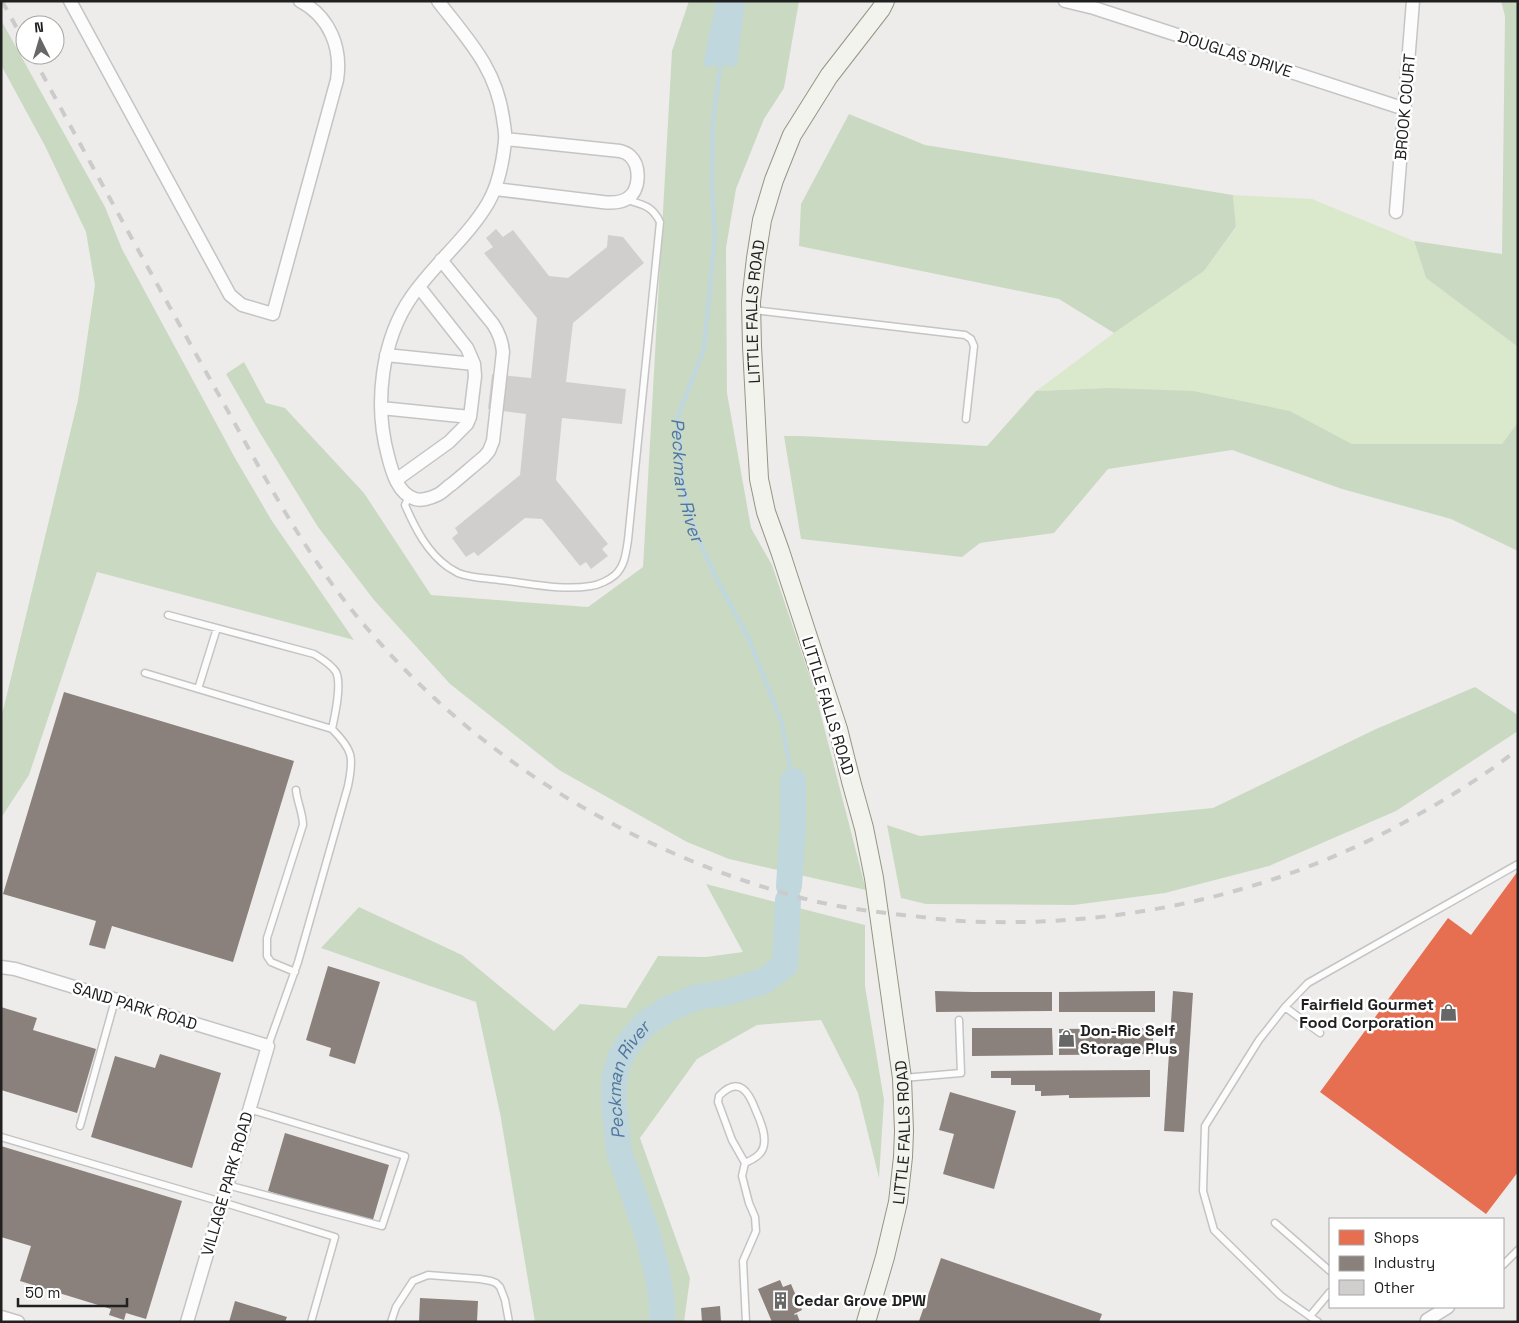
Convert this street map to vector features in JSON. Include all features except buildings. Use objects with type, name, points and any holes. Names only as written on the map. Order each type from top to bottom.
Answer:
[{"type":"street","points":[[70,1],[230,295],[242,304],[273,314],[339,68],[336,45],[332,34],[320,16],[300,1]]},
{"type":"street","points":[[438,1],[482,59],[494,81],[506,138],[495,189],[489,201],[479,217],[441,260],[413,295],[404,310],[386,355],[382,381],[381,408],[385,443],[396,480],[402,491],[417,500],[438,495],[489,451],[493,442],[503,352],[502,341],[498,331],[441,260]]},
{"type":"street","name":"LITTLE FALLS ROAD","points":[[866,1322],[885,1257],[898,1202],[904,1140],[902,1078],[874,878],[864,828],[838,729],[766,512],[759,479],[752,310],[756,258],[762,220],[774,180],[792,135],[829,76],[870,24],[885,1]]},
{"type":"street","name":"DOUGLAS DRIVE","points":[[1065,1],[1094,8],[1405,110]]},
{"type":"street","name":"BROOK COURT","points":[[1396,212],[1413,1]]},
{"type":"street","points":[[495,189],[614,202],[627,200],[637,185],[637,170],[631,157],[626,153],[607,148],[506,138]]},
{"type":"street","points":[[396,480],[448,442],[467,424],[470,416],[475,376],[474,364],[467,348],[419,287]]},
{"type":"street","points":[[386,355],[474,364]]},
{"type":"street","points":[[381,408],[470,416]]},
{"type":"street","name":"SAND PARK ROAD","points":[[1,967],[15,969],[268,1046]]},
{"type":"street","name":"VILLAGE PARK ROAD","points":[[187,1322],[268,1046]]},
{"type":"street","points":[[1426,1322],[1446,1308]]},
{"type":"street","points":[[1,1317],[18,1322]]},
{"type":"lane","points":[[409,496],[406,504],[423,540],[436,557],[459,573],[474,577],[576,588],[600,583],[615,575],[620,569],[624,562],[628,540],[660,222],[656,214],[649,207],[627,200]]},
{"type":"lane","points":[[752,310],[965,335],[971,339],[974,346],[966,419]]},
{"type":"lane","points":[[168,615],[314,654],[328,663],[337,674],[338,687],[332,729]]},
{"type":"lane","points":[[198,689],[217,628]]},
{"type":"lane","points":[[145,673],[332,729],[351,752],[352,766],[348,786],[295,972],[268,1046]]},
{"type":"lane","points":[[295,972],[271,962],[267,956],[267,938],[304,825],[296,790]]},
{"type":"lane","points":[[1318,1322],[1281,1296],[1214,1230],[1203,1190],[1205,1126],[1259,1040],[1285,1006],[1308,983],[1518,864]]},
{"type":"lane","points":[[80,1126],[115,1000]]},
{"type":"lane","points":[[1285,1006],[1320,1032]]},
{"type":"lane","points":[[902,1078],[961,1073],[959,1020]]},
{"type":"lane","points":[[745,1163],[753,1160],[762,1151],[764,1142],[763,1131],[748,1092],[739,1087],[730,1088],[719,1096],[718,1102],[732,1140],[745,1163],[742,1176],[755,1217],[756,1231],[743,1261],[746,1322]]},
{"type":"lane","points":[[227,1185],[382,1226],[405,1156],[249,1108]]},
{"type":"lane","points":[[1,1137],[336,1237],[311,1322]]},
{"type":"lane","points":[[1276,1224],[1329,1270]]},
{"type":"lane","points":[[1504,1264],[1518,1250]]},
{"type":"lane","points":[[391,1322],[396,1307],[413,1281],[428,1275],[480,1279],[496,1283],[500,1287],[505,1300],[509,1322]]},
{"type":"lane","points":[[1310,1316],[1329,1293]]},
{"type":"green space","points":[[689,1],[799,1],[784,88],[764,119],[736,189],[726,248],[727,393],[751,528],[772,565],[815,692],[866,890],[729,859],[687,842],[559,770],[450,684],[374,600],[318,527],[226,374],[244,362],[266,403],[285,408],[364,493],[431,595],[588,607],[643,567],[672,51]]},
{"type":"green space","points":[[1501,1],[1518,1],[1518,347],[1426,278],[1414,241],[1502,254],[1505,16]]},
{"type":"green space","points":[[1,20],[15,45],[15,65],[26,65],[105,207],[122,249],[235,458],[272,521],[354,640],[97,572],[29,775],[1,818],[1,719],[78,400],[95,285],[86,232],[45,146],[1,65]]},
{"type":"green space","points":[[849,114],[925,145],[1233,195],[1236,227],[1204,271],[1114,333],[1059,299],[799,246],[801,204]]},
{"type":"green space","points":[[1233,195],[1312,199],[1414,241],[1426,278],[1518,347],[1518,422],[1502,444],[1352,444],[1290,411],[1108,388],[1036,391],[1114,333],[1204,271],[1236,228]]},
{"type":"green space","points":[[1108,388],[1193,391],[1290,411],[1352,444],[1502,444],[1518,422],[1518,551],[1451,519],[1342,489],[1232,450],[1108,469],[1054,533],[980,543],[962,557],[801,539],[784,436],[987,446],[1036,391]]},
{"type":"green space","points":[[1475,687],[1518,715],[1518,731],[1396,811],[1269,866],[1165,893],[1074,905],[926,904],[901,898],[887,825],[920,836],[1213,808],[1376,729]]},
{"type":"green space","points":[[706,884],[865,925],[865,986],[884,1100],[879,1178],[858,1093],[821,1020],[757,1025],[697,1059],[640,1138],[690,1278],[684,1322],[535,1322],[500,1113],[476,1002],[321,948],[359,907],[462,955],[554,1031],[580,1004],[626,1008],[658,956],[706,957],[743,952]]},
{"type":"water","points":[[716,1],[745,1],[737,66],[703,66]]},
{"type":"waterway","name":"Peckman River","points":[[721,61],[713,120],[712,184],[715,236],[704,349],[678,416],[682,483],[694,529],[716,578],[748,637],[781,720],[793,781]]},
{"type":"waterway","name":"Peckman River","points":[[789,886],[793,824],[793,781]]},
{"type":"waterway","name":"Peckman River","points":[[662,1322],[662,1302],[656,1268],[647,1233],[619,1152],[614,1104],[614,1080],[620,1058],[628,1044],[645,1024],[668,1009],[697,997],[725,993],[764,981],[785,965],[788,900]]},
{"type":"railway","points":[[2,1],[15,25]]},
{"type":"railway","points":[[37,65],[287,516],[327,577],[349,606],[415,680],[462,723],[513,762],[566,797],[621,828],[678,855],[737,878],[812,901],[884,913],[961,921],[1018,922],[1076,919],[1133,913],[1245,888],[1299,870],[1352,848],[1403,823],[1447,798],[1518,749]]},
{"type":"place","name":"Fairfield Gourmet Food Corporation","points":[[1448,1013]]},
{"type":"place","name":"Don-Ric Self Storage Plus","points":[[1066,1039]]},
{"type":"place","name":"Cedar Grove DPW","points":[[780,1300]]}]
